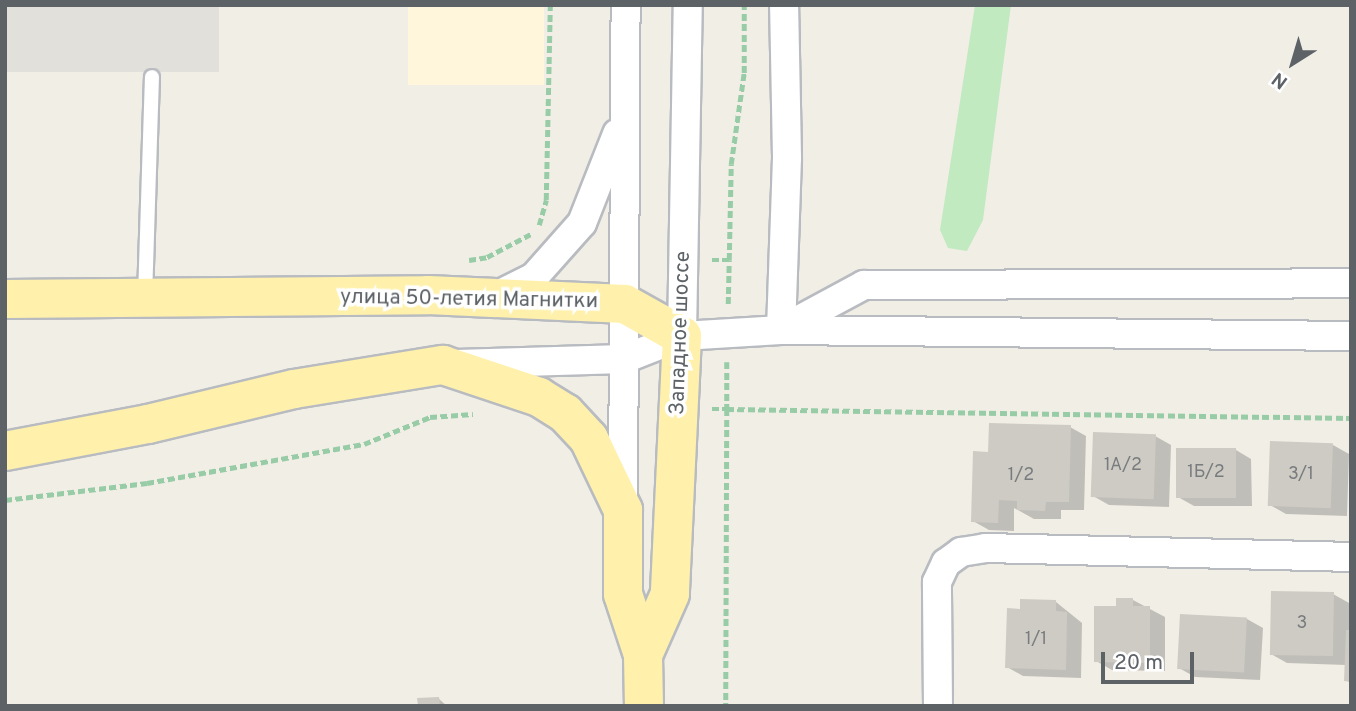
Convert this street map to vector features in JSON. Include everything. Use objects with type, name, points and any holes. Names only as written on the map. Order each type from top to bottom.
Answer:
[{"type":"main road","name":"улица 50-летия Магнитки","points":[[5,299],[491,298],[625,304],[682,336]]},
{"type":"main road","name":"Западное шоссе","points":[[643,655],[670,594],[682,336]]},
{"type":"main road","points":[[5,452],[148,424],[294,388],[443,365],[539,397],[565,413],[604,462],[623,510]]},
{"type":"main road","name":"Западное шоссе","points":[[623,510],[623,594],[643,655],[644,706]]},
{"type":"street","name":"Западное шоссе","points":[[623,510],[626,5]]},
{"type":"street","name":"Западное шоссе","points":[[682,336],[688,5]]},
{"type":"street","points":[[781,330],[788,157],[784,5]]},
{"type":"street","name":"Западное шоссе","points":[[491,298],[534,277],[563,249],[600,187],[625,108]]},
{"type":"street","points":[[781,330],[864,285],[1351,284]]},
{"type":"street","points":[[443,365],[624,359],[682,336],[781,330],[1351,336]]},
{"type":"street","points":[[939,706],[937,582],[946,564],[961,552],[985,548],[1351,557]]},
{"type":"lane","points":[[145,299],[152,77]]},
{"type":"path","points":[[550,5],[546,200],[538,230],[563,249]]},
{"type":"path","points":[[729,260],[727,409],[1351,418]]},
{"type":"path","points":[[5,500],[147,483],[364,444],[430,417],[488,416]]},
{"type":"shaded area","points":[[5,5],[219,5],[219,72],[5,72]]},
{"type":"shaded area","points":[[408,5],[544,5],[544,85],[408,85]]},
{"type":"green space","points":[[975,5],[1011,5],[983,220],[967,251],[948,248],[940,230]]},
{"type":"building","points":[[989,423],[1071,425],[1069,502],[1046,502],[1045,511],[1017,510],[1017,501],[999,500],[998,523],[971,522],[973,451],[988,452]]},
{"type":"building","points":[[1093,432],[1156,434],[1154,499],[1091,497]]},
{"type":"building","points":[[1270,441],[1333,443],[1331,508],[1268,506]]},
{"type":"building","points":[[1176,448],[1236,448],[1236,498],[1176,498]]},
{"type":"building","points":[[1271,591],[1334,592],[1333,656],[1270,655]]},
{"type":"building","points":[[1116,598],[1133,598],[1133,606],[1150,606],[1150,663],[1094,662],[1094,606],[1116,606]]},
{"type":"building","points":[[1020,599],[1056,600],[1056,611],[1067,612],[1066,670],[1005,668],[1007,608],[1020,609]]},
{"type":"building","points":[[1180,614],[1247,618],[1244,672],[1177,669]]},
{"type":"building","points":[[1346,630],[1351,630],[1351,682],[1344,681]]},
{"type":"building","points":[[439,697],[440,706],[418,706],[417,698]]}]
